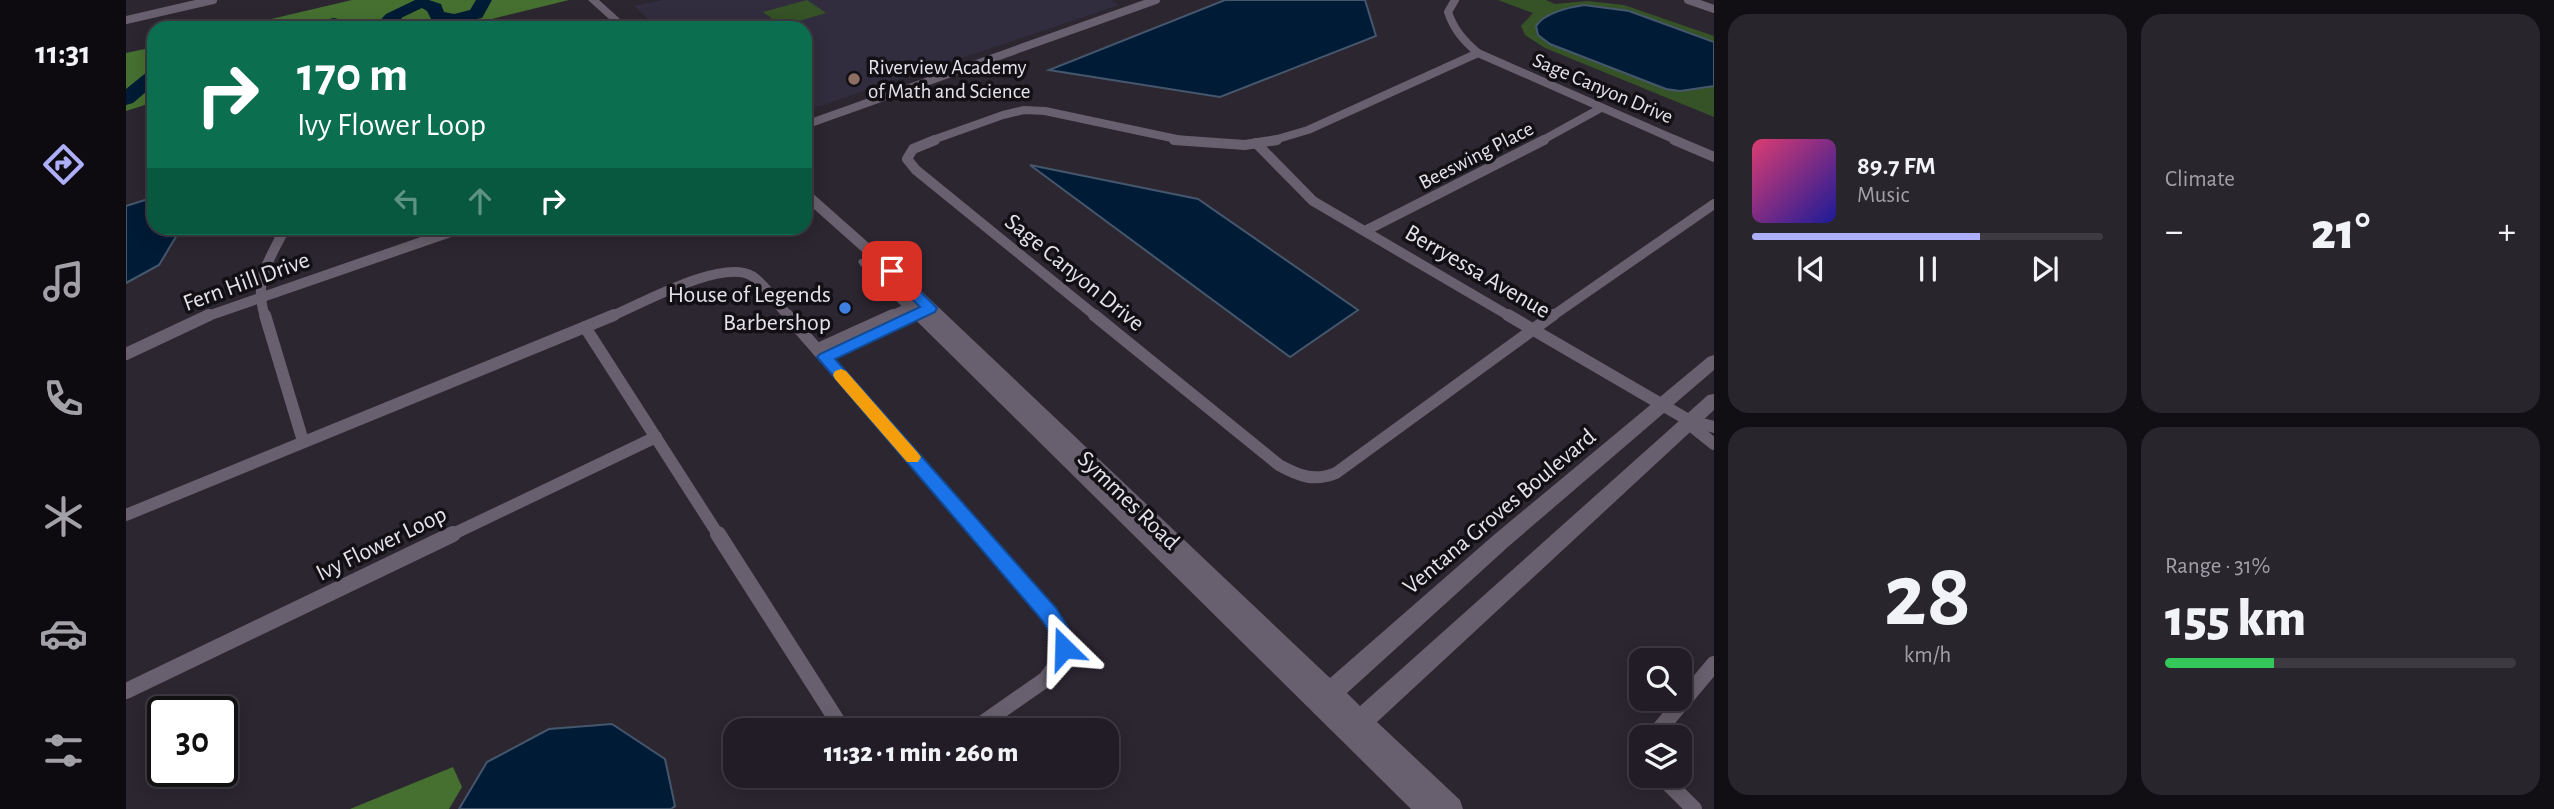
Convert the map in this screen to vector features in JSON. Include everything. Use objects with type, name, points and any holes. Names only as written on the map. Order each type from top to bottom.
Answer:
[{"type":"street","points":[[126,20],[213,0]]},
{"type":"street","points":[[593,0],[617,21]]},
{"type":"street","points":[[812,123],[1156,0]]},
{"type":"street","name":"Sage Canyon Drive","points":[[1455,0],[1448,12],[1451,24],[1457,34],[1478,53],[1714,157]]},
{"type":"street","points":[[1688,0],[1714,9]]},
{"type":"street","name":"Sage Canyon Drive","points":[[1478,53],[1308,130],[1256,144],[1223,145],[1179,141],[1045,111],[1024,110],[1003,115],[913,149],[907,159],[916,170],[1279,465],[1307,479],[1321,480],[1336,473],[1533,329],[1714,204]]},
{"type":"street","name":"Beeswing Place","points":[[1365,231],[1496,166],[1601,108]]},
{"type":"street","name":"Berryessa Avenue","points":[[1256,144],[1313,201],[1663,406],[1690,421],[1714,427]]},
{"type":"street","name":"Symmes Road","points":[[812,203],[1355,726],[1451,809]]},
{"type":"street","points":[[282,235],[260,281],[259,298],[303,441]]},
{"type":"street","name":"Fern Hill Drive","points":[[126,354],[215,312],[442,235]]},
{"type":"street","points":[[126,515],[715,273],[739,271],[754,277],[822,353],[1049,614],[1062,636],[1064,648],[1055,670],[990,718]]},
{"type":"street","points":[[822,353],[920,308]]},
{"type":"street","points":[[585,327],[835,718]]},
{"type":"street","name":"Ventana Groves Boulevard","points":[[1325,697],[1502,540],[1714,361]]},
{"type":"street","points":[[1355,726],[1714,400]]},
{"type":"street","name":"Berryessa Avenue","points":[[1690,421],[1694,428],[1714,444]]},
{"type":"street","name":"Ivy Flower Loop","points":[[126,691],[656,437]]},
{"type":"street","points":[[1663,725],[1714,664]]},
{"type":"street","name":"Symmes Road","points":[[1355,726],[1429,809]]},
{"type":"street","points":[[1673,788],[1694,809]]},
{"type":"shaded area","name":"Riverview Academy of Math and Science","points":[[663,0],[1111,0],[1119,5],[812,109],[812,21],[650,21],[634,6]]},
{"type":"green space","points":[[352,0],[569,0],[484,21],[263,21]]},
{"type":"green space","points":[[807,0],[826,13],[799,21],[775,21],[763,12]]},
{"type":"green space","points":[[1498,0],[1546,0],[1555,4],[1587,1],[1624,5],[1714,36],[1714,117],[1545,48],[1525,35],[1521,26],[1533,13]]},
{"type":"green space","points":[[147,48],[147,104],[126,111],[126,53]]},
{"type":"green space","points":[[453,767],[462,787],[449,809],[350,809]]},
{"type":"water","points":[[1225,0],[1365,0],[1376,36],[1220,97],[1049,70]]},
{"type":"water","points":[[1584,5],[1629,11],[1714,42],[1714,86],[1680,91],[1666,89],[1550,44],[1538,35],[1536,26],[1540,21],[1551,14]]},
{"type":"water","points":[[1030,165],[1198,199],[1358,310],[1290,357]]},
{"type":"water","points":[[147,199],[147,235],[177,235],[159,265],[126,283],[126,206]]},
{"type":"water","points":[[612,724],[665,759],[675,806],[671,809],[459,809],[487,762],[549,729]]},
{"type":"waterway","points":[[387,21],[419,4],[435,8],[437,15],[454,19],[476,14],[484,0]]},
{"type":"waterway","points":[[126,99],[147,82]]},
{"type":"slow traffic","points":[[841,375],[912,457]]},
{"type":"place","name":"Riverview Academy of Math and Science","points":[[854,79]]},
{"type":"place","name":"House of Legends Barbershop","points":[[845,308]]},
{"type":"route","points":[[892,271],[930,308],[825,357],[1049,614],[1057,624],[1064,648]]}]
